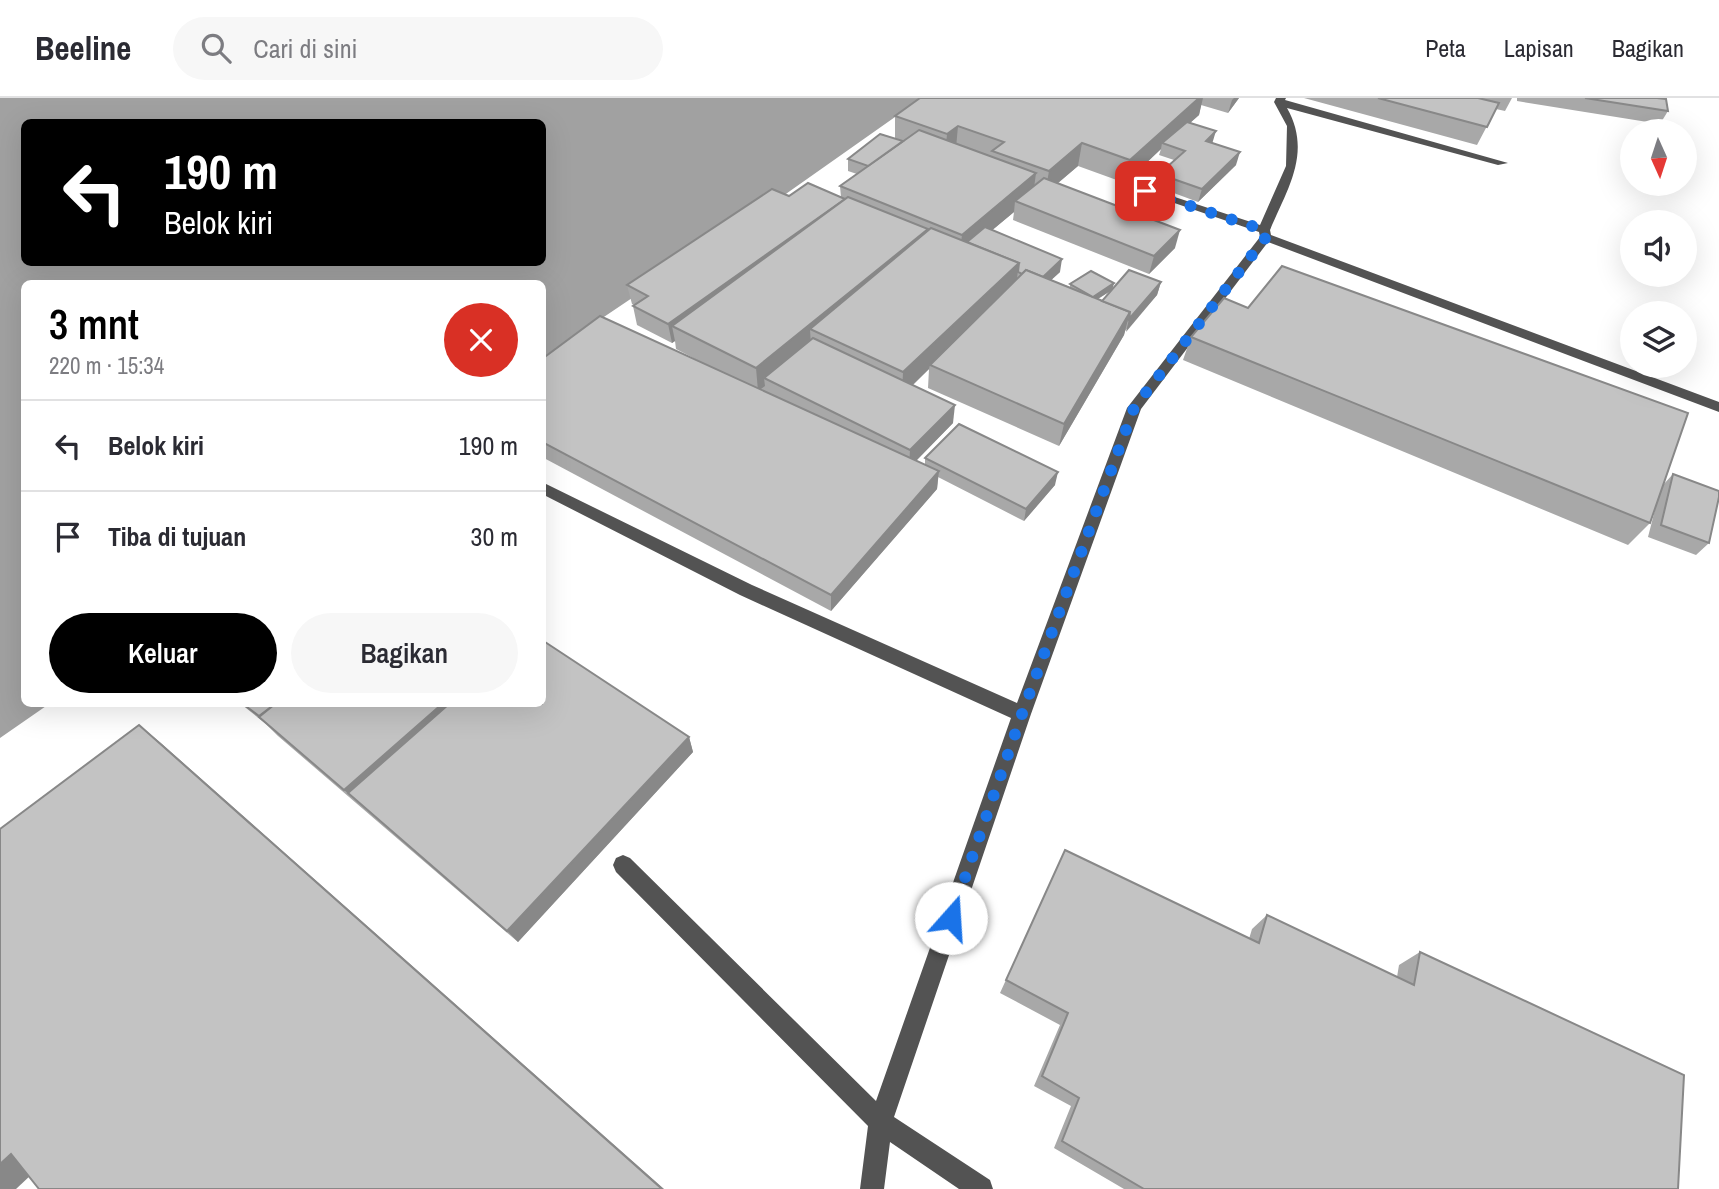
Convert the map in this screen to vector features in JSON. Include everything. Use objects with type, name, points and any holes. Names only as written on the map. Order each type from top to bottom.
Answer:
[{"type":"lane","points":[[1280,100],[1502,163]]},
{"type":"lane","points":[[872,1189],[880,1122],[1022,714],[1134,408],[1265,233],[1292,166],[1292,127],[1280,100]]},
{"type":"lane","points":[[1122,183],[1265,233],[1719,407]]},
{"type":"lane","points":[[546,489],[746,590],[1022,714]]},
{"type":"lane","points":[[624,865],[880,1122],[981,1189]]},
{"type":"shaded area","points":[[0,98],[922,98],[773,203],[546,356],[546,280],[21,280],[21,707],[45,707],[0,738]]},
{"type":"building","points":[[920,98],[1199,98],[1130,160],[1082,143],[1049,171],[992,151],[1004,142],[958,126],[947,134],[895,116]]},
{"type":"building","points":[[1378,98],[1478,98],[1499,103],[1487,127]]},
{"type":"building","points":[[1585,98],[1666,99],[1668,111]]},
{"type":"building","points":[[1187,122],[1216,131],[1206,141],[1240,152],[1202,189],[1159,174],[1185,151],[1162,143]]},
{"type":"building","points":[[919,130],[1036,173],[962,235],[840,186]]},
{"type":"building","points":[[880,134],[903,141],[868,166],[848,159]]},
{"type":"building","points":[[1044,178],[1180,230],[1154,256],[1015,201]]},
{"type":"building","points":[[808,183],[845,199],[668,324],[633,306],[648,296],[627,285],[772,189],[789,196]]},
{"type":"building","points":[[848,197],[928,229],[756,368],[672,326]]},
{"type":"building","points":[[985,227],[1062,259],[1043,277],[1026,270],[1022,274],[1018,272],[1019,263],[967,242]]},
{"type":"building","points":[[931,228],[1019,263],[903,372],[810,329]]},
{"type":"building","points":[[1282,266],[1688,413],[1650,523],[1191,337],[1224,298],[1248,308]]},
{"type":"building","points":[[1026,270],[1130,312],[1064,424],[930,365]]},
{"type":"building","points":[[1129,270],[1161,282],[1129,319],[1130,312],[1102,301]]},
{"type":"building","points":[[1091,271],[1114,283],[1093,297],[1070,284]]},
{"type":"building","points":[[600,316],[939,471],[831,595],[546,444],[546,356]]},
{"type":"building","points":[[813,338],[955,405],[910,450],[764,378]]},
{"type":"building","points":[[959,424],[1058,472],[1026,509],[925,458]]},
{"type":"building","points":[[1673,474],[1719,491],[1709,543],[1661,525]]},
{"type":"building","points":[[546,643],[689,737],[507,931],[348,793],[446,707],[546,707]]},
{"type":"building","points":[[247,707],[271,707],[259,716]]},
{"type":"building","points":[[271,707],[439,707],[344,790],[259,717]]},
{"type":"building","points":[[139,725],[662,1189],[39,1189],[11,1154],[0,1164],[0,829]]},
{"type":"building","points":[[1065,850],[1259,943],[1267,915],[1414,985],[1420,952],[1684,1075],[1678,1189],[1144,1189],[1062,1141],[1079,1098],[1042,1076],[1068,1013],[1006,980]]},
{"type":"route","points":[[951,918],[1134,408],[1266,237],[1264,230],[1145,191]]}]
